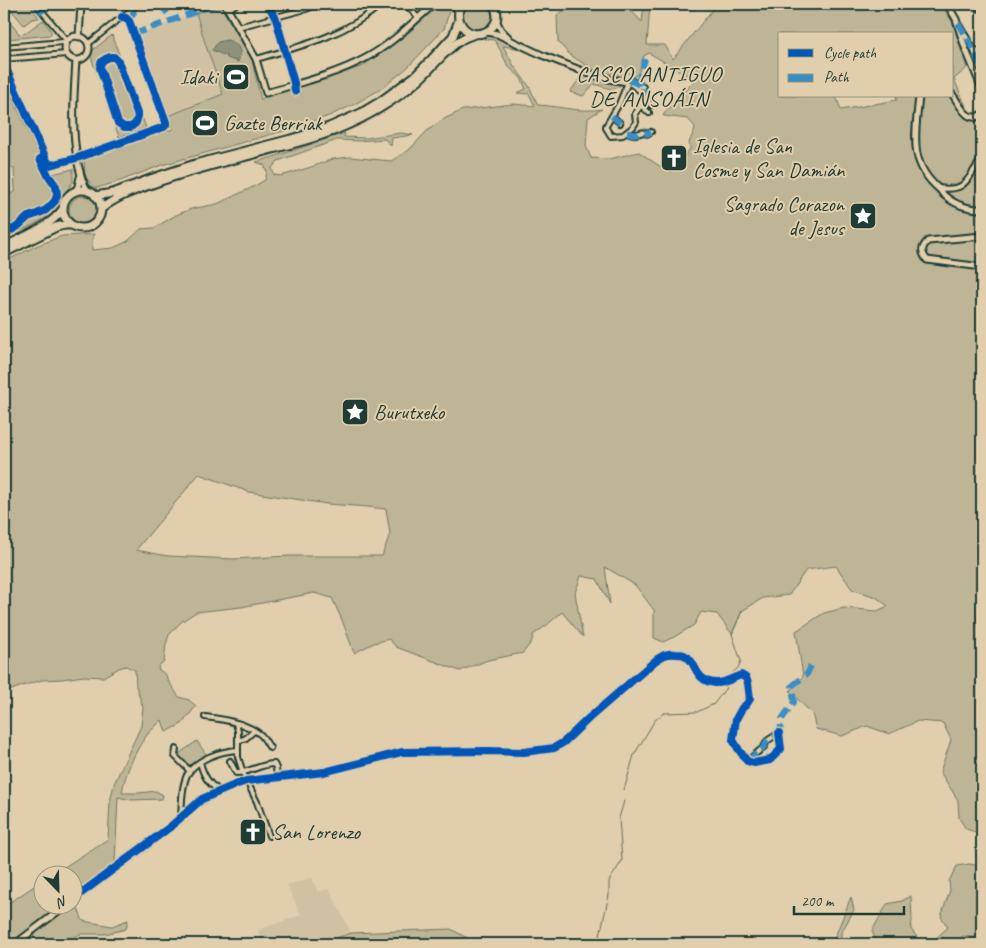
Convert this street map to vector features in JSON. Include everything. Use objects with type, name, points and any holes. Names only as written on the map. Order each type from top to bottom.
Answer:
[{"type":"highway","points":[[4,247],[54,220],[63,209],[66,199],[74,192],[79,191],[92,194],[113,193],[195,164],[329,127],[361,113],[415,76],[453,36],[463,4]]},
{"type":"highway","points":[[492,4],[496,12]]},
{"type":"highway","points":[[4,253],[56,227],[72,225],[83,228],[89,227],[98,220],[101,210],[111,201],[125,194],[164,180],[337,130],[369,115],[411,86],[462,39],[487,32],[493,27],[498,4]]},
{"type":"highway","points":[[459,17],[465,30],[475,34]]},
{"type":"highway","points":[[92,194],[100,205],[101,210]]},
{"type":"highway","points":[[63,209],[64,216],[72,225]]},
{"type":"street","points":[[36,4],[67,42]]},
{"type":"street","points":[[79,37],[81,4]]},
{"type":"street","points":[[88,44],[138,4]]},
{"type":"street","points":[[225,4],[256,58],[266,93],[344,69],[365,59],[386,46],[434,4]]},
{"type":"street","points":[[228,10],[236,4]]},
{"type":"street","points":[[238,27],[318,4]]},
{"type":"street","points":[[256,58],[331,36],[358,22],[382,4]]},
{"type":"street","points":[[406,4],[418,18]]},
{"type":"street","points":[[454,4],[459,17]]},
{"type":"street","points":[[947,4],[973,48],[982,74]]},
{"type":"street","points":[[4,64],[50,165],[77,158],[166,126],[129,22],[126,18],[122,17]]},
{"type":"street","points":[[496,20],[501,30],[519,44]]},
{"type":"street","points":[[958,23],[964,45],[982,90]]},
{"type":"street","points":[[487,32],[497,34],[542,55],[590,74],[628,82],[639,89],[651,105]]},
{"type":"street","points":[[73,37],[79,37],[88,44],[88,52],[76,60],[72,59],[65,51],[67,42],[73,37]]},
{"type":"street","points":[[4,47],[67,42]]},
{"type":"street","points":[[973,48],[982,54]]},
{"type":"street","points":[[4,59],[67,54]]},
{"type":"street","points":[[76,60],[73,117],[77,158],[84,186],[92,194]]},
{"type":"street","points":[[628,82],[619,104],[606,126],[611,136],[619,136],[627,132],[636,122],[635,114],[644,101],[645,96]]},
{"type":"street","points":[[954,97],[970,117],[975,118],[982,114]]},
{"type":"street","points":[[920,98],[916,149],[925,174],[944,195],[958,205],[972,209],[982,209]]},
{"type":"street","points":[[641,105],[649,113]]},
{"type":"street","points":[[612,116],[620,123]]},
{"type":"street","points":[[627,132],[636,135],[643,132],[647,134],[651,132]]},
{"type":"street","points":[[938,188],[953,189],[962,186],[982,159]]},
{"type":"street","points":[[74,192],[78,186],[80,174]]},
{"type":"street","points":[[982,236],[928,241],[923,245],[922,250],[927,260],[982,267]]},
{"type":"street","points":[[82,893],[166,830],[202,799],[246,781],[324,772],[402,752],[524,752],[554,748],[569,738],[589,718],[664,654],[685,655],[697,673],[703,679],[710,682],[724,682],[741,675],[746,678],[750,699],[736,719],[733,740],[747,761],[754,763],[770,760],[781,749],[779,733],[747,761]]},
{"type":"street","points":[[205,717],[226,720],[242,725],[261,736],[270,748]]},
{"type":"street","points":[[236,724],[238,731],[238,758],[269,836]]},
{"type":"street","points":[[238,739],[246,738],[254,731]]},
{"type":"street","points":[[176,749],[175,756],[190,771]]},
{"type":"street","points":[[181,818],[184,785],[190,771],[208,757],[238,750]]},
{"type":"street","points":[[230,761],[236,773],[243,773],[268,764],[274,764],[277,778]]},
{"type":"street","points":[[200,762],[208,782],[220,791]]},
{"type":"street","points":[[16,944],[52,916]]},
{"type":"shaded area","points":[[4,4],[29,4],[39,18],[32,19],[24,25],[12,11],[9,12],[8,20],[21,36],[43,20],[51,31],[51,35],[8,39],[4,29]]},
{"type":"shaded area","points":[[440,4],[449,12],[444,29],[407,68],[381,89],[355,104],[329,116],[287,130],[162,165],[120,181],[97,188],[89,185],[91,183],[85,177],[84,160],[173,129],[168,116],[223,94],[196,13],[220,5],[252,60],[261,100],[264,97],[363,66],[404,37]]},
{"type":"shaded area","points":[[468,4],[487,4],[492,12],[489,24],[484,28],[478,29],[466,25],[463,14]]},
{"type":"shaded area","points":[[578,4],[625,4],[642,22],[644,4],[650,4],[647,45],[665,45],[673,59],[717,4],[940,4],[952,21],[967,68],[954,79],[972,120],[982,117],[982,831],[976,832],[966,829],[959,818],[958,800],[940,772],[951,740],[943,723],[918,721],[889,734],[867,726],[842,736],[816,729],[812,714],[790,691],[803,676],[796,631],[824,613],[844,608],[877,611],[888,606],[876,597],[852,589],[836,566],[806,570],[789,595],[763,598],[742,611],[732,634],[717,614],[701,612],[694,625],[663,642],[654,638],[654,610],[635,585],[605,567],[610,604],[597,579],[581,576],[575,593],[583,637],[562,612],[533,635],[532,641],[523,653],[488,660],[460,671],[396,647],[389,639],[374,643],[354,653],[332,598],[314,593],[241,607],[196,612],[181,622],[169,635],[164,662],[159,665],[158,669],[166,675],[179,697],[189,700],[196,706],[182,724],[166,732],[162,720],[149,733],[135,755],[123,785],[122,793],[156,791],[163,795],[162,799],[131,800],[118,797],[115,863],[108,875],[82,896],[82,866],[66,866],[108,839],[110,802],[114,784],[141,726],[143,707],[136,686],[135,670],[126,666],[103,677],[84,676],[42,680],[4,693],[4,262],[36,246],[62,236],[94,234],[92,250],[113,248],[128,241],[141,229],[154,228],[176,215],[191,209],[217,204],[265,180],[267,172],[264,165],[256,162],[345,133],[344,137],[366,138],[401,133],[413,135],[392,138],[391,146],[385,139],[337,140],[278,161],[272,168],[274,175],[281,176],[333,159],[350,157],[391,161],[409,150],[427,131],[442,120],[463,110],[513,104],[535,106],[529,94],[517,93],[526,89],[521,78],[508,66],[494,40],[484,39],[486,36],[495,37],[521,49],[503,46],[514,66],[529,86],[538,105],[578,110],[602,109],[588,118],[586,146],[591,158],[609,159],[639,152],[672,172],[690,149],[689,143],[695,127],[688,119],[663,115],[695,80],[649,53],[644,56],[639,72],[634,77],[627,73],[623,77],[592,69],[570,55],[558,42],[557,15],[569,7]],"holes":[[[199,474],[249,492],[327,504],[386,509],[390,534],[382,556],[289,556],[234,559],[168,556],[136,550]]]},
{"type":"shaded area","points":[[196,13],[223,94],[168,116],[166,115],[139,34]]},
{"type":"shaded area","points":[[112,35],[146,128],[119,137],[91,57],[94,49]]},
{"type":"shaded area","points":[[227,40],[239,48],[238,62],[212,50],[218,42]]},
{"type":"shaded area","points":[[582,75],[596,80],[619,83],[619,87],[611,89],[594,84],[583,96],[570,92]]},
{"type":"shaded area","points":[[4,79],[48,175],[73,169],[73,182],[60,199],[55,211],[49,216],[4,238],[4,197],[16,191],[14,168],[5,168]]},
{"type":"shaded area","points":[[83,196],[93,200],[97,210],[93,220],[83,224],[73,220],[69,210],[73,200]]},
{"type":"shaded area","points":[[197,741],[208,757],[191,770],[178,757],[180,753]]},
{"type":"shaded area","points":[[969,864],[982,866],[982,944],[980,944],[978,938],[963,936],[954,944],[930,944],[948,927],[941,917],[950,890],[949,881],[957,866]]},
{"type":"shaded area","points":[[312,878],[318,892],[329,889],[351,933],[319,944],[263,944],[258,930],[301,915],[287,885]]},
{"type":"shaded area","points":[[32,888],[32,916],[81,916],[83,921],[112,926],[128,920],[126,929],[105,934],[81,934],[72,938],[56,938],[45,944],[4,944],[4,906]]},
{"type":"shaded area","points":[[911,896],[911,929],[922,944],[877,944],[872,931],[887,904],[902,901]]},
{"type":"shaded area","points":[[851,897],[854,910],[841,933],[841,944],[832,944]]},
{"type":"shaded area","points":[[451,929],[478,944],[319,944],[351,933]]},
{"type":"waterway","points":[[729,676],[738,668],[741,661],[732,634],[742,611]]},
{"type":"waterway","points":[[624,790],[634,755],[655,720],[664,713],[697,712],[714,704],[728,685]]},
{"type":"waterway","points":[[593,944],[600,935],[609,895],[609,881],[622,861],[619,818],[624,801]]},
{"type":"marked path","points":[[36,4],[44,14]]},
{"type":"marked path","points":[[129,21],[134,12],[144,4]]},
{"type":"marked path","points":[[160,4],[173,20]]},
{"type":"marked path","points":[[134,34],[217,4]]},
{"type":"marked path","points":[[980,4],[980,9]]},
{"type":"marked path","points":[[958,23],[973,48],[982,74]]},
{"type":"marked path","points":[[641,85],[639,79],[645,59]]},
{"type":"marked path","points":[[628,82],[632,81],[643,87],[645,96],[651,105]]},
{"type":"marked path","points":[[612,116],[620,123]]},
{"type":"marked path","points":[[627,132],[634,134],[643,132],[647,134],[651,132]]},
{"type":"marked path","points":[[779,737],[782,719],[794,702],[792,686],[807,674],[811,666]]},
{"type":"marked path","points":[[747,761],[764,747],[767,741],[779,733]]},
{"type":"cycle path","points":[[268,4],[276,19],[295,91]]},
{"type":"cycle path","points":[[4,64],[50,165],[77,158],[164,127],[166,122],[129,21],[122,17]]},
{"type":"cycle path","points":[[110,57],[114,57],[118,61],[138,116],[136,123],[131,127],[124,127],[118,123],[100,68],[103,61],[110,57]]},
{"type":"cycle path","points":[[4,234],[17,227],[28,217],[46,210],[55,201],[57,195],[56,186],[40,159]]},
{"type":"cycle path","points":[[82,893],[170,827],[202,799],[246,781],[324,772],[402,752],[524,752],[554,748],[564,742],[655,661],[668,654],[684,655],[691,661],[699,675],[708,681],[722,683],[741,675],[746,678],[750,699],[736,719],[733,740],[747,761],[754,763],[770,760],[781,749],[779,733]]},
{"type":"place","name":"Idaki","points":[[236,77]]},
{"type":"place","name":"Gazte Berriak","points":[[205,123]]},
{"type":"place","name":"Iglesia de San Cosme y San Damián","points":[[674,158]]},
{"type":"place","name":"Sagrado Corazon de Jesus","points":[[863,216]]},
{"type":"place","name":"Burutxeko","points":[[355,412]]},
{"type":"place","name":"San Lorenzo","points":[[253,832]]},
{"type":"district","name":"CASCO ANTIGUO DE ANSOÁIN","points":[[649,86]]}]
